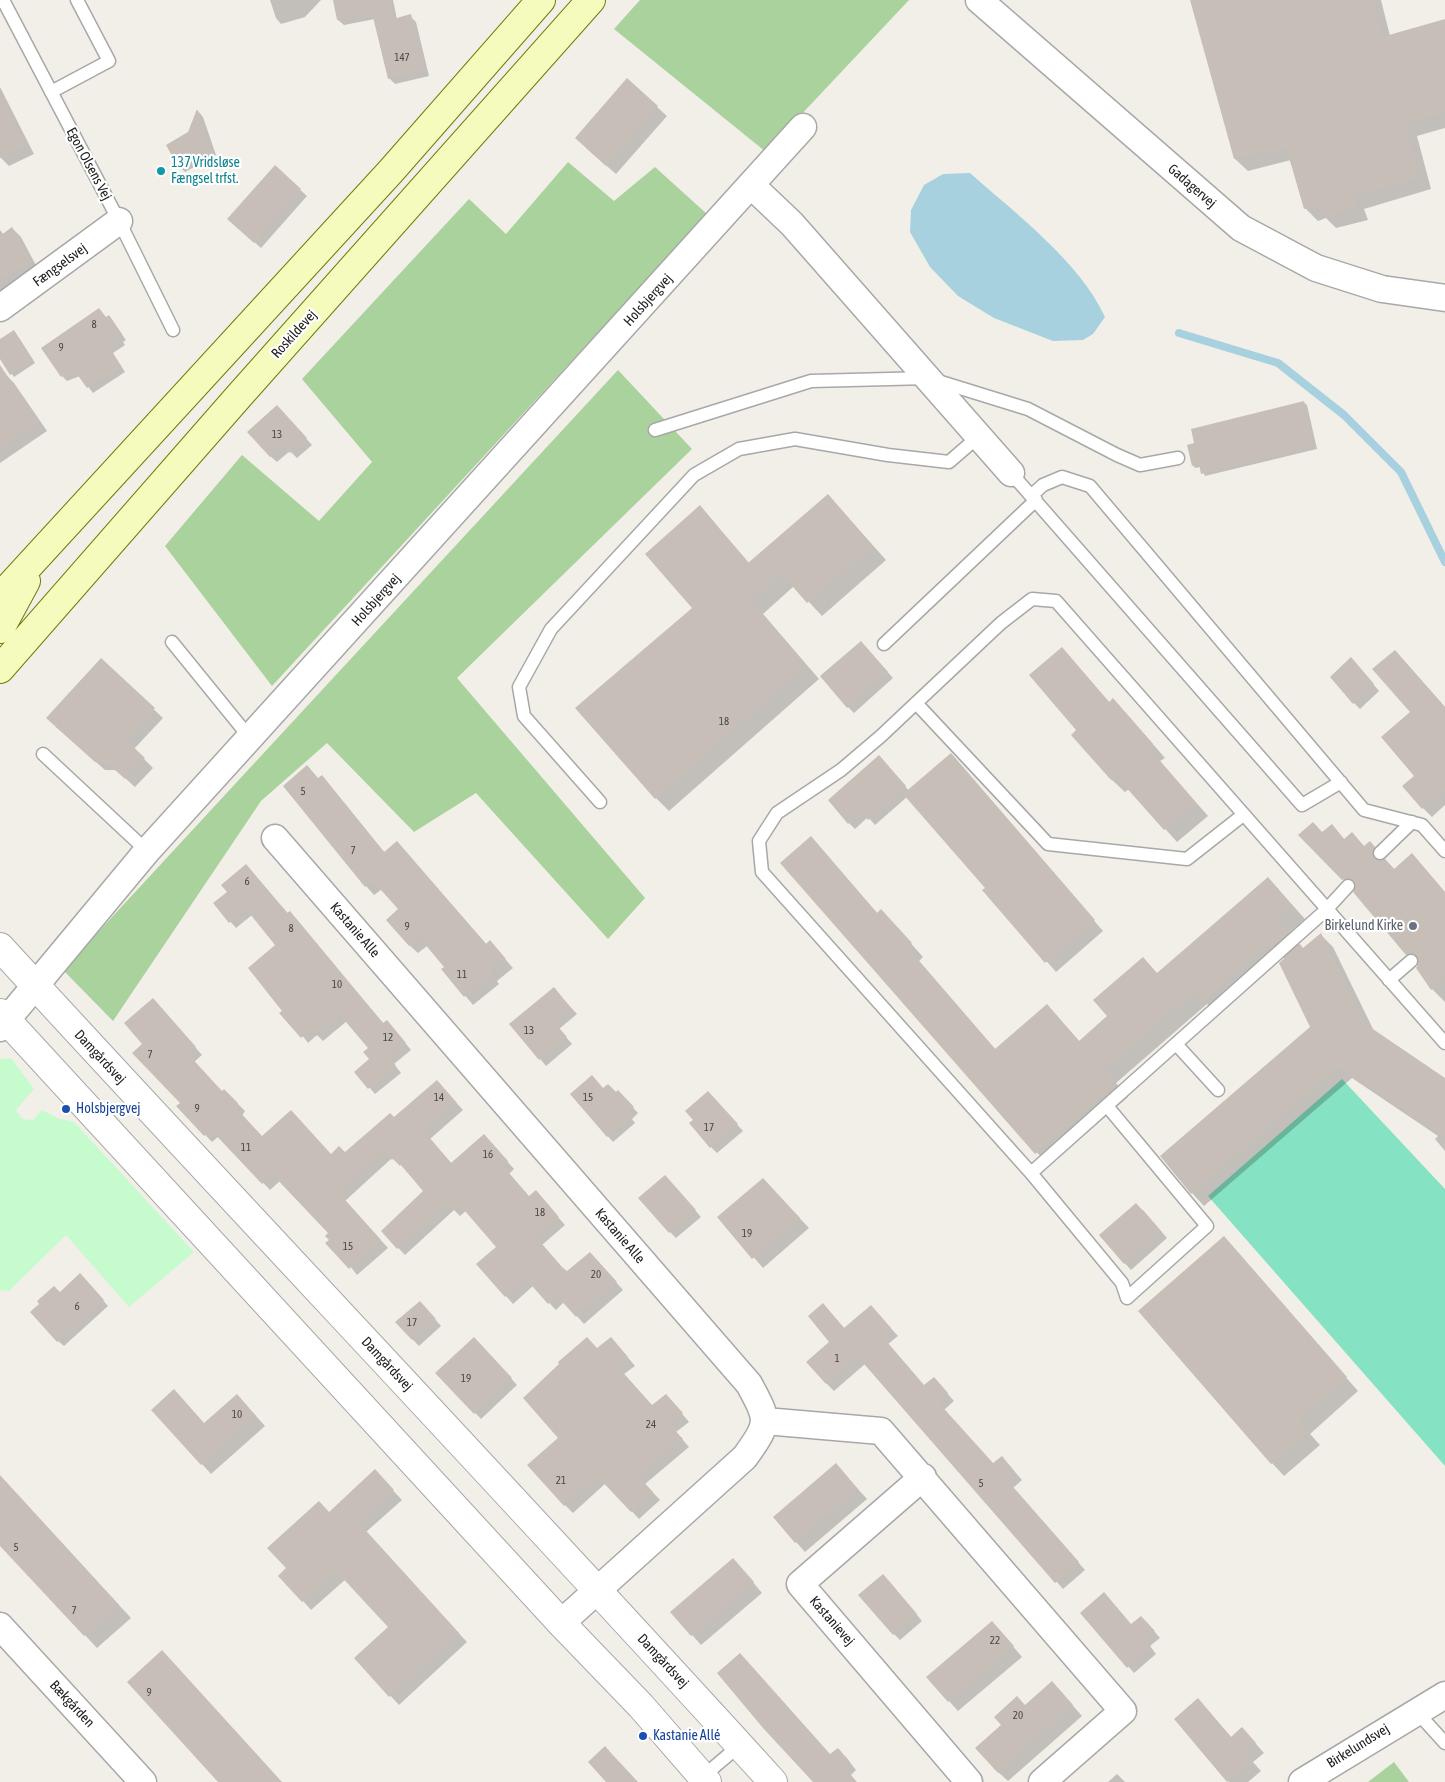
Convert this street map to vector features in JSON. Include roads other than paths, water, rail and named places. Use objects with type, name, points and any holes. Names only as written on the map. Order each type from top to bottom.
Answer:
[{"type":"main road","points":[[0,598],[391,171],[542,0]]},
{"type":"main road","name":"Roskildevej","points":[[0,670],[239,396],[591,0]]},
{"type":"main road","points":[[0,629],[39,556]]},
{"type":"street","name":"Gadagervej","points":[[979,0],[1241,228],[1316,268],[1382,289],[1445,298]]},
{"type":"street","name":"Holsbjergvej","points":[[2,1020],[36,986],[147,852],[752,186],[803,127]]},
{"type":"street","points":[[752,186],[792,224],[1011,473]]},
{"type":"street","name":"Fængselsvej","points":[[0,308],[119,222]]},
{"type":"street","name":"Kastanie Alle","points":[[275,838],[749,1384],[763,1409],[766,1420]]},
{"type":"street","name":"Damgårdsvej","points":[[0,947],[773,1782]]},
{"type":"street","points":[[2,1020],[560,1623],[640,1706],[702,1780]]},
{"type":"street","points":[[560,1623],[745,1458],[762,1434],[766,1420],[881,1430],[1123,1711],[1042,1782]]},
{"type":"street","name":"Kastanievej","points":[[923,1477],[800,1584],[970,1782]]},
{"type":"street","name":"Bækgården","points":[[0,1626],[143,1782]]},
{"type":"street","name":"Birkelundsvej","points":[[1302,1782],[1416,1711],[1443,1699]]},
{"type":"lane","name":"Egon Olsens Vej","points":[[3,0],[173,330]]},
{"type":"lane","points":[[51,92],[109,61],[77,0]]},
{"type":"lane","points":[[655,430],[811,381],[928,378],[1028,409],[1117,455],[1140,464],[1178,458]]},
{"type":"lane","points":[[600,802],[524,716],[519,687],[551,629],[694,475],[739,449],[795,439],[888,455],[949,462],[979,436]]},
{"type":"lane","points":[[1011,473],[1302,804],[1341,782]]},
{"type":"lane","points":[[884,644],[1034,498],[1043,485],[1062,476],[1090,486],[1364,810],[1422,825],[1445,851]]},
{"type":"lane","points":[[1107,1106],[1207,1226],[1127,1298],[1122,1283],[1032,1173],[762,872],[759,841],[777,813],[841,770],[1001,623],[1032,599],[1056,601],[1445,1043]]},
{"type":"lane","points":[[172,642],[250,738]]},
{"type":"lane","points":[[916,703],[1048,844],[1187,860],[1243,815]]},
{"type":"lane","points":[[43,754],[147,852]]},
{"type":"lane","points":[[1380,853],[1412,822]]},
{"type":"lane","points":[[1032,1173],[1326,910],[1348,886]]},
{"type":"lane","points":[[1389,980],[1411,961]]},
{"type":"lane","points":[[1176,1044],[1218,1090]]},
{"type":"lane","points":[[1416,1711],[1445,1743]]},
{"type":"lane","points":[[702,1780],[740,1745]]},
{"type":"water","points":[[970,173],[1026,221],[1080,277],[1105,317],[1093,334],[1083,340],[1053,341],[994,318],[958,296],[930,267],[910,232],[911,210],[924,185],[943,174]]},
{"type":"waterway","points":[[1179,333],[1278,363],[1344,415],[1401,472],[1445,562]]},
{"type":"place","name":"137 Vridsløse Fængsel trfst.","points":[[161,171]]},
{"type":"place","name":"Birkelund Kirke","points":[[1413,926]]},
{"type":"place","name":"Holsbjergvej","points":[[66,1109]]},
{"type":"place","name":"Kastanie Allé","points":[[643,1736]]}]
